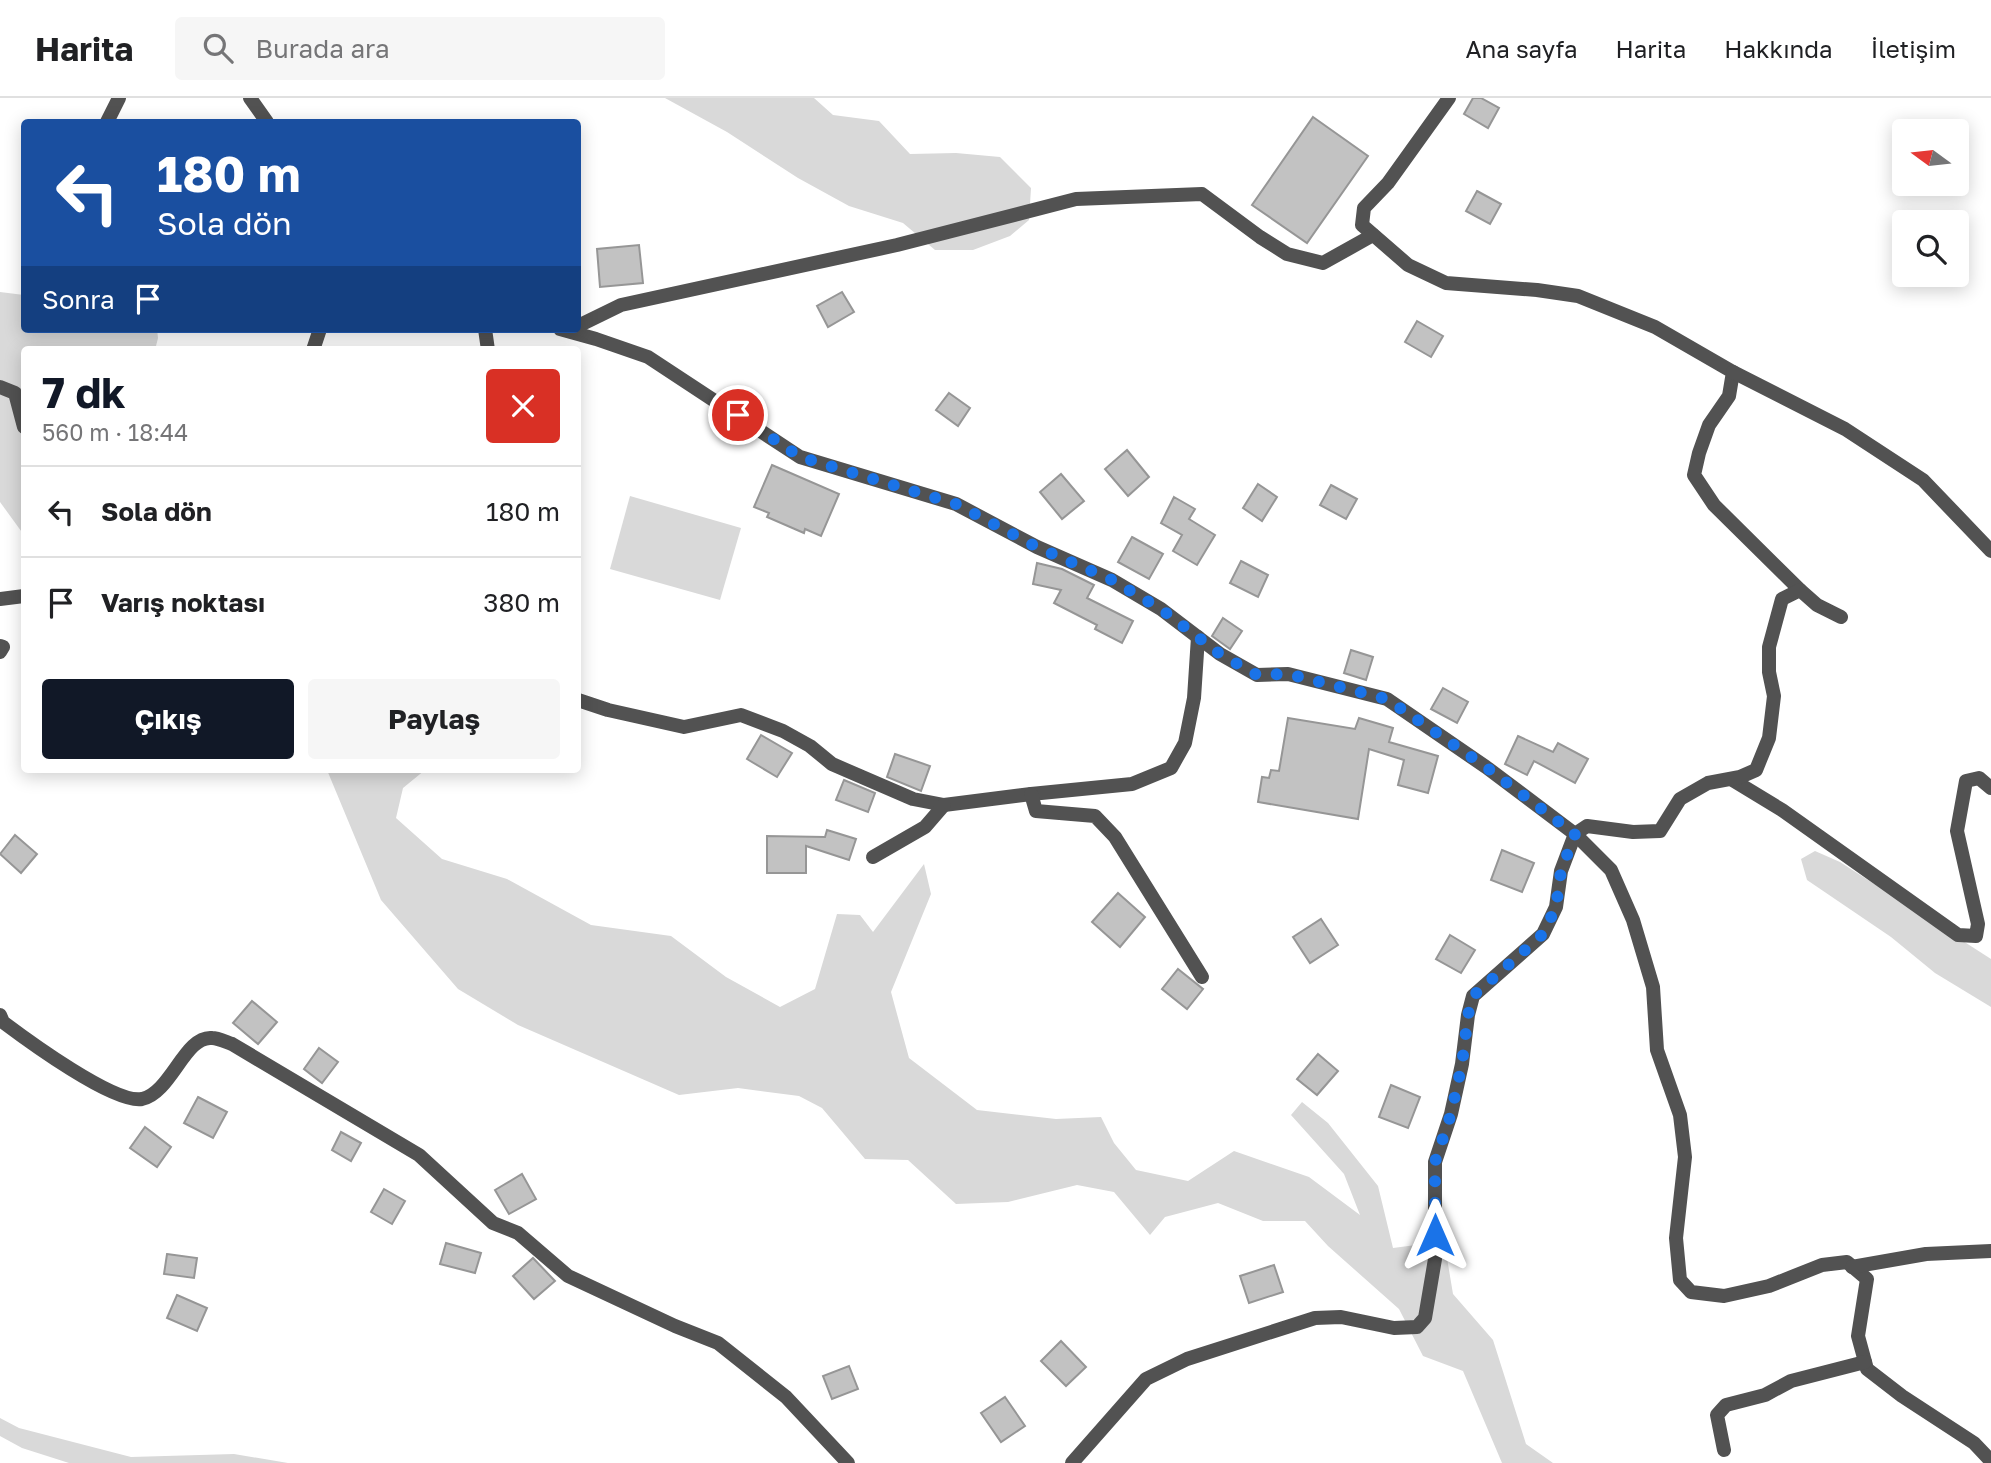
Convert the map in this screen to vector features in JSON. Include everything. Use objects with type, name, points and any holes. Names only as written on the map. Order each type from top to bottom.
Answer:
[{"type":"street","points":[[108,119],[119,98]]},
{"type":"street","points":[[1449,98],[1388,183],[1364,208],[1362,225],[1408,265],[1446,283],[1578,296],[1656,327],[1733,372],[1845,429],[1923,480],[1991,551]]},
{"type":"street","points":[[256,101],[265,119]]},
{"type":"street","points":[[581,323],[621,305],[897,245],[1076,199],[1202,194],[1259,237],[1287,254],[1323,263],[1373,235]]},
{"type":"street","points":[[580,333],[649,357],[800,457],[956,504],[1037,547],[1112,580],[1161,609],[1220,654],[1257,675],[1288,674],[1387,699],[1486,767],[1575,834],[1611,870],[1633,920],[1653,987],[1657,1050],[1680,1115],[1685,1157],[1676,1238],[1680,1280],[1691,1292],[1724,1296],[1769,1286],[1822,1265],[1847,1262],[1867,1279],[1858,1336],[1867,1369],[1902,1396],[1974,1443],[1991,1461]]},
{"type":"street","points":[[1733,372],[1729,396],[1709,425],[1694,475],[1714,505],[1800,590],[1817,606],[1841,617]]},
{"type":"street","points":[[0,387],[15,393],[21,416]]},
{"type":"street","points":[[1072,1463],[1146,1379],[1187,1359],[1315,1318],[1341,1317],[1394,1328],[1417,1327],[1425,1318],[1435,1259],[1435,1162],[1451,1114],[1473,996],[1543,934],[1556,907],[1561,871],[1575,834],[1587,826],[1633,832],[1660,831],[1680,799],[1708,783],[1740,777],[1756,770],[1769,738],[1774,696],[1769,672],[1769,647],[1782,599],[1800,590]]},
{"type":"street","points":[[0,599],[21,596]]},
{"type":"street","points":[[581,701],[608,710],[684,726],[741,715],[783,731],[810,746],[832,764],[913,799],[944,805],[1132,784],[1171,768],[1185,743],[1194,698],[1198,637]]},
{"type":"street","points":[[0,646],[3,647],[0,652]]},
{"type":"street","points":[[1731,779],[1782,810],[1958,935],[1976,936],[1978,924],[1957,831],[1966,781],[1979,778],[1991,788]]},
{"type":"street","points":[[1031,794],[1036,811],[1095,816],[1115,837],[1202,977]]},
{"type":"street","points":[[873,857],[925,827],[944,805]]},
{"type":"street","points":[[1,1020],[104,1088],[126,1098],[143,1099],[162,1086],[196,1042],[210,1037],[232,1044],[419,1155],[493,1223],[518,1233],[568,1276],[718,1343],[786,1397],[848,1463]]},
{"type":"street","points":[[1852,1267],[1926,1254],[1991,1251]]},
{"type":"street","points":[[1724,1450],[1717,1415],[1726,1405],[1765,1395],[1791,1381],[1865,1362]]},
{"type":"shaded area","points":[[665,98],[814,98],[833,115],[879,121],[910,154],[956,153],[1000,157],[1031,188],[1029,220],[1010,236],[973,250],[935,250],[903,223],[849,206]]},
{"type":"shaded area","points":[[0,292],[21,295],[21,333],[157,333],[156,346],[21,346],[21,531],[0,502]]},
{"type":"shaded area","points":[[630,496],[741,528],[720,600],[610,569]]},
{"type":"shaded area","points":[[328,773],[421,773],[403,788],[396,818],[442,859],[507,879],[591,925],[671,936],[726,977],[780,1007],[815,989],[837,914],[860,915],[873,932],[924,864],[931,894],[891,992],[909,1058],[977,1110],[1056,1119],[1101,1117],[1114,1143],[1136,1170],[1188,1181],[1234,1151],[1309,1177],[1360,1215],[1344,1174],[1291,1115],[1302,1102],[1328,1123],[1378,1186],[1393,1248],[1416,1245],[1421,1228],[1443,1234],[1453,1294],[1493,1340],[1526,1444],[1553,1463],[1502,1463],[1463,1371],[1423,1356],[1399,1309],[1328,1246],[1305,1221],[1263,1221],[1218,1203],[1165,1217],[1150,1235],[1114,1192],[1077,1185],[1008,1202],[956,1204],[908,1160],[865,1159],[822,1108],[799,1096],[738,1088],[679,1095],[518,1025],[458,989],[381,900]]},
{"type":"shaded area","points":[[1815,851],[1840,862],[1991,959],[1991,1007],[1935,973],[1891,937],[1807,880],[1801,859]]},
{"type":"shaded area","points":[[0,1418],[19,1428],[131,1457],[234,1454],[288,1463],[69,1463],[22,1448],[0,1436]]},
{"type":"building","points":[[1473,98],[1481,98],[1499,108],[1488,128],[1464,114]]},
{"type":"building","points":[[1313,117],[1368,156],[1307,243],[1252,205]]},
{"type":"building","points":[[1477,191],[1501,204],[1490,224],[1466,211]]},
{"type":"building","points":[[639,245],[643,283],[600,287],[597,249]]},
{"type":"building","points":[[842,292],[854,312],[828,327],[817,306]]},
{"type":"building","points":[[1417,321],[1443,336],[1431,357],[1405,342]]},
{"type":"building","points":[[949,393],[970,408],[958,426],[936,410]]},
{"type":"building","points":[[1127,450],[1149,477],[1128,496],[1105,469]]},
{"type":"building","points":[[772,465],[839,494],[821,536],[805,529],[804,533],[767,517],[769,513],[754,507]]},
{"type":"building","points":[[1061,474],[1084,501],[1062,519],[1040,492]]},
{"type":"building","points":[[1258,484],[1277,497],[1262,521],[1243,508]]},
{"type":"building","points":[[1331,485],[1357,499],[1346,519],[1320,505]]},
{"type":"building","points":[[1174,497],[1195,509],[1189,519],[1215,535],[1197,565],[1173,551],[1182,535],[1161,523]]},
{"type":"building","points":[[1132,537],[1163,554],[1149,579],[1118,562]]},
{"type":"building","points":[[1241,561],[1268,575],[1258,597],[1230,583]]},
{"type":"building","points":[[1037,563],[1062,569],[1094,585],[1087,598],[1133,621],[1122,643],[1095,629],[1097,625],[1054,603],[1061,590],[1033,584]]},
{"type":"building","points":[[1223,618],[1242,631],[1230,649],[1212,636]]},
{"type":"building","points":[[1351,650],[1373,657],[1366,680],[1344,673]]},
{"type":"building","points":[[1443,688],[1468,702],[1457,723],[1431,709]]},
{"type":"building","points":[[1288,718],[1355,729],[1359,718],[1393,728],[1389,742],[1438,756],[1428,793],[1398,785],[1404,760],[1369,749],[1358,819],[1258,802],[1262,777],[1269,778],[1271,770],[1279,771]]},
{"type":"building","points":[[761,735],[792,753],[777,777],[747,759]]},
{"type":"building","points":[[1518,736],[1553,752],[1558,743],[1588,759],[1575,783],[1534,761],[1527,775],[1505,764]]},
{"type":"building","points":[[895,754],[930,766],[921,791],[887,777]]},
{"type":"building","points":[[844,780],[875,793],[868,812],[836,800]]},
{"type":"building","points":[[827,830],[856,839],[849,860],[806,846],[806,873],[767,873],[767,836],[825,837]]},
{"type":"building","points":[[15,835],[37,854],[21,873],[0,854]]},
{"type":"building","points":[[1502,850],[1534,863],[1522,892],[1491,880]]},
{"type":"building","points":[[1118,893],[1145,917],[1120,947],[1092,922]]},
{"type":"building","points":[[1321,919],[1338,945],[1310,963],[1293,937]]},
{"type":"building","points":[[1450,935],[1475,950],[1461,973],[1436,959]]},
{"type":"building","points":[[1178,969],[1203,989],[1187,1009],[1162,989]]},
{"type":"building","points":[[252,1001],[277,1022],[258,1044],[233,1023]]},
{"type":"building","points":[[319,1048],[338,1062],[322,1083],[304,1069]]},
{"type":"building","points":[[1318,1054],[1338,1071],[1317,1095],[1297,1079]]},
{"type":"building","points":[[1391,1085],[1420,1097],[1408,1128],[1379,1117]]},
{"type":"building","points":[[198,1097],[227,1112],[213,1138],[184,1123]]},
{"type":"building","points":[[145,1127],[171,1147],[157,1167],[130,1148]]},
{"type":"building","points":[[341,1132],[361,1143],[351,1161],[332,1150]]},
{"type":"building","points":[[522,1174],[536,1199],[509,1214],[495,1190]]},
{"type":"building","points":[[384,1189],[405,1201],[392,1224],[371,1212]]},
{"type":"building","points":[[446,1243],[481,1253],[475,1273],[440,1264]]},
{"type":"building","points":[[167,1254],[197,1258],[194,1278],[164,1274]]},
{"type":"building","points":[[533,1258],[555,1281],[534,1299],[513,1276]]},
{"type":"building","points":[[1274,1265],[1283,1292],[1249,1303],[1240,1276]]},
{"type":"building","points":[[177,1295],[207,1308],[197,1331],[167,1318]]},
{"type":"building","points":[[1061,1341],[1086,1367],[1066,1386],[1041,1361]]},
{"type":"building","points":[[849,1366],[858,1389],[832,1399],[823,1376]]},
{"type":"building","points":[[1005,1397],[1025,1426],[1001,1442],[981,1413]]},
{"type":"route","points":[[738,415],[800,457],[956,504],[1037,547],[1112,580],[1161,609],[1220,654],[1257,675],[1288,674],[1387,699],[1486,767],[1575,834],[1561,871],[1556,907],[1543,934],[1473,996],[1451,1114],[1435,1162],[1435,1235]]}]
